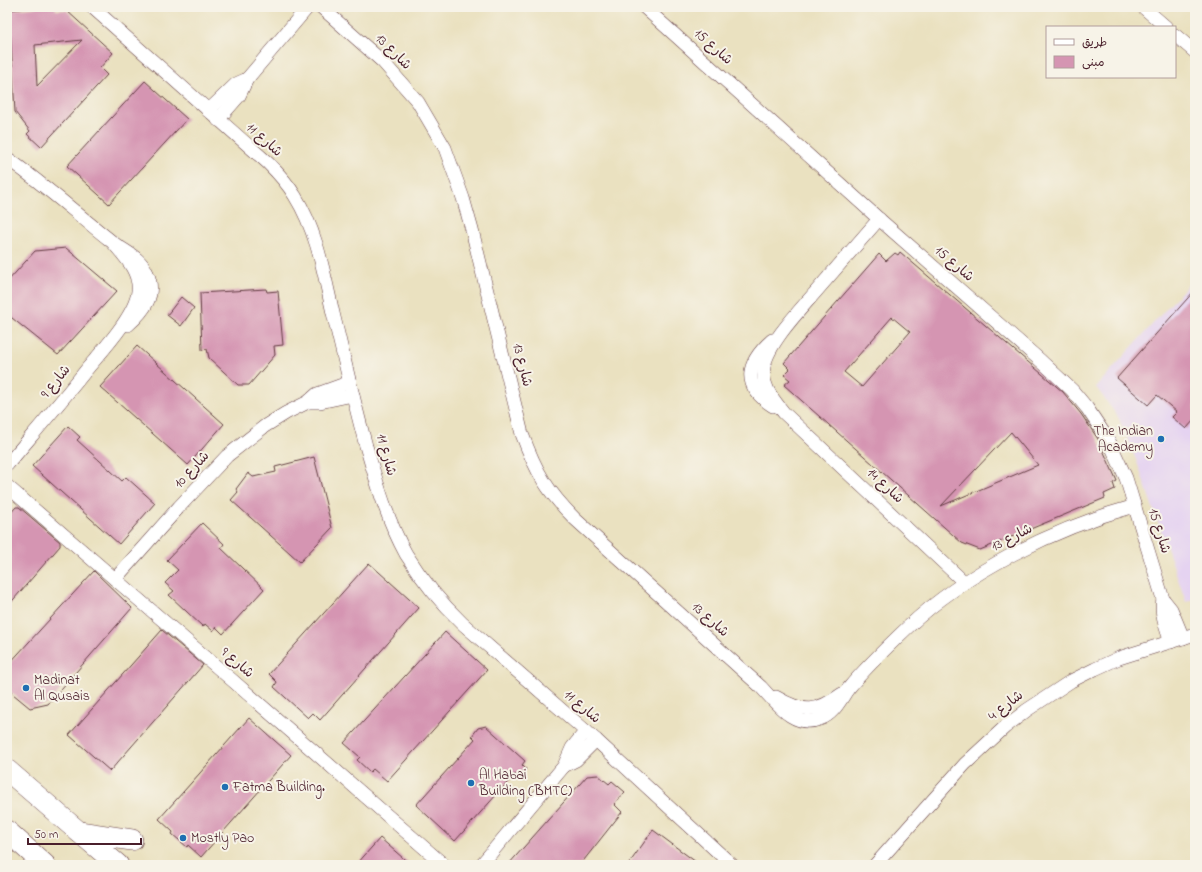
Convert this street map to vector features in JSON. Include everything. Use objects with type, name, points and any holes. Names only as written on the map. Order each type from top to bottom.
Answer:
[{"type":"main road","points":[[7,770],[118,865]]},
{"type":"main road","points":[[7,831],[46,865]]},
{"type":"main road","points":[[78,832],[132,840]]},
{"type":"street","name":"شارع 11","points":[[92,7],[268,163],[295,195],[313,233],[353,395],[379,492],[386,513],[406,553],[418,572],[447,608],[463,624],[591,736],[732,865]]},
{"type":"street","points":[[213,115],[239,96],[247,79],[308,7]]},
{"type":"street","name":"شارع 13","points":[[321,7],[382,62],[418,102],[445,148],[463,198],[472,230],[522,434],[542,481],[557,501],[575,519],[761,687],[788,704],[803,709],[819,707],[826,704],[848,689],[907,627],[936,602],[964,582],[1001,561],[1069,529],[1104,515],[1134,506]]},
{"type":"street","name":"شارع 15","points":[[644,7],[879,219],[1072,390],[1091,413],[1109,441],[1126,478],[1163,599],[1174,615],[1183,638]]},
{"type":"street","points":[[1143,7],[1165,26]]},
{"type":"street","points":[[1176,36],[1195,52]]},
{"type":"street","name":"شارع 9","points":[[7,148],[23,170]]},
{"type":"street","name":"شارع 9","points":[[7,158],[114,244],[135,257],[147,272],[150,282],[148,302],[143,311],[114,336],[7,465]]},
{"type":"street","name":"شارع 14","points":[[879,219],[786,327],[762,349],[752,366],[751,376],[753,386],[765,401],[784,413],[964,582]]},
{"type":"street","name":"شارع 10","points":[[115,579],[227,456],[265,426],[308,402],[317,394],[350,382]]},
{"type":"street","name":"شارع 10","points":[[308,402],[320,402],[353,395]]},
{"type":"street","name":"شارع 9","points":[[7,486],[444,865]]},
{"type":"street","name":"شارع 4","points":[[875,864],[965,764],[1005,727],[1027,710],[1071,681],[1095,669],[1119,658],[1183,638]]},
{"type":"street","points":[[480,865],[564,766],[576,760],[591,736]]},
{"type":"shaded area","name":"The Indian Academy","points":[[1195,277],[1195,599],[1186,602],[1137,462],[1118,417],[1096,387]]},
{"type":"building","points":[[55,7],[56,10],[66,10],[113,53],[100,68],[107,75],[41,147],[27,134],[30,131],[15,112],[9,10]],"holes":[[[82,40],[37,86],[35,45]]]},
{"type":"building","points":[[145,81],[187,119],[109,204],[67,166]]},
{"type":"building","points":[[66,248],[117,291],[58,355],[7,314],[7,282],[35,251]]},
{"type":"building","points":[[900,252],[1063,392],[1081,414],[1098,439],[1117,481],[1113,483],[1115,489],[1104,494],[1105,498],[980,550],[962,543],[784,385],[790,380],[784,375],[790,369],[784,363],[879,254],[886,261],[895,253],[898,255]],"holes":[[[892,317],[910,332],[862,387],[844,372]],[[1011,432],[1038,465],[941,506]]]},
{"type":"building","points":[[266,289],[267,292],[278,291],[283,345],[274,346],[275,355],[249,385],[238,385],[209,358],[207,349],[202,350],[200,293]]},
{"type":"building","points":[[1195,290],[1195,419],[1186,429],[1172,417],[1177,412],[1157,395],[1148,405],[1117,378]]},
{"type":"building","points":[[181,297],[194,308],[181,326],[167,315]]},
{"type":"building","points":[[137,346],[224,424],[188,465],[100,387]]},
{"type":"building","points":[[68,426],[80,437],[77,440],[122,481],[126,477],[155,503],[119,544],[32,466]]},
{"type":"building","points":[[314,457],[332,528],[300,562],[231,500],[238,492],[236,489],[248,473],[253,477],[276,472],[275,467]]},
{"type":"building","points":[[16,507],[19,507],[60,542],[60,546],[7,607],[7,517]]},
{"type":"building","points":[[202,523],[224,544],[221,548],[264,589],[223,634],[216,627],[213,631],[205,624],[203,627],[169,595],[174,591],[165,583],[178,570],[167,560]]},
{"type":"building","points":[[369,563],[419,608],[320,720],[313,713],[308,718],[274,687],[277,682],[269,674]]},
{"type":"building","points":[[94,571],[132,608],[48,704],[30,708],[7,689],[7,666]]},
{"type":"building","points":[[162,630],[203,665],[110,771],[69,735]]},
{"type":"building","points":[[445,632],[487,670],[387,781],[373,769],[370,772],[357,760],[360,757],[344,743]]},
{"type":"building","name":"Fatma Building.","points":[[249,718],[291,755],[201,857],[188,845],[187,847],[172,834],[173,832],[159,819]]},
{"type":"building","name":"Al Habai Building (BMTC)","points":[[486,726],[525,761],[522,765],[526,769],[518,778],[515,774],[455,841],[416,805],[475,739],[472,736],[478,728]]},
{"type":"building","points":[[598,775],[609,784],[612,781],[625,792],[614,804],[622,812],[580,865],[508,865],[587,776]]},
{"type":"building","points":[[653,830],[700,865],[628,865]]},
{"type":"building","points":[[380,838],[411,865],[356,865]]},
{"type":"place","name":"The Indian Academy","points":[[1161,439]]},
{"type":"place","name":"Madinat Al Qusais","points":[[26,688]]},
{"type":"place","name":"Al Habai Building (BMTC)","points":[[471,783]]},
{"type":"place","name":"Fatma Building.","points":[[225,787]]},
{"type":"place","name":"Mostly Pao","points":[[183,838]]}]
